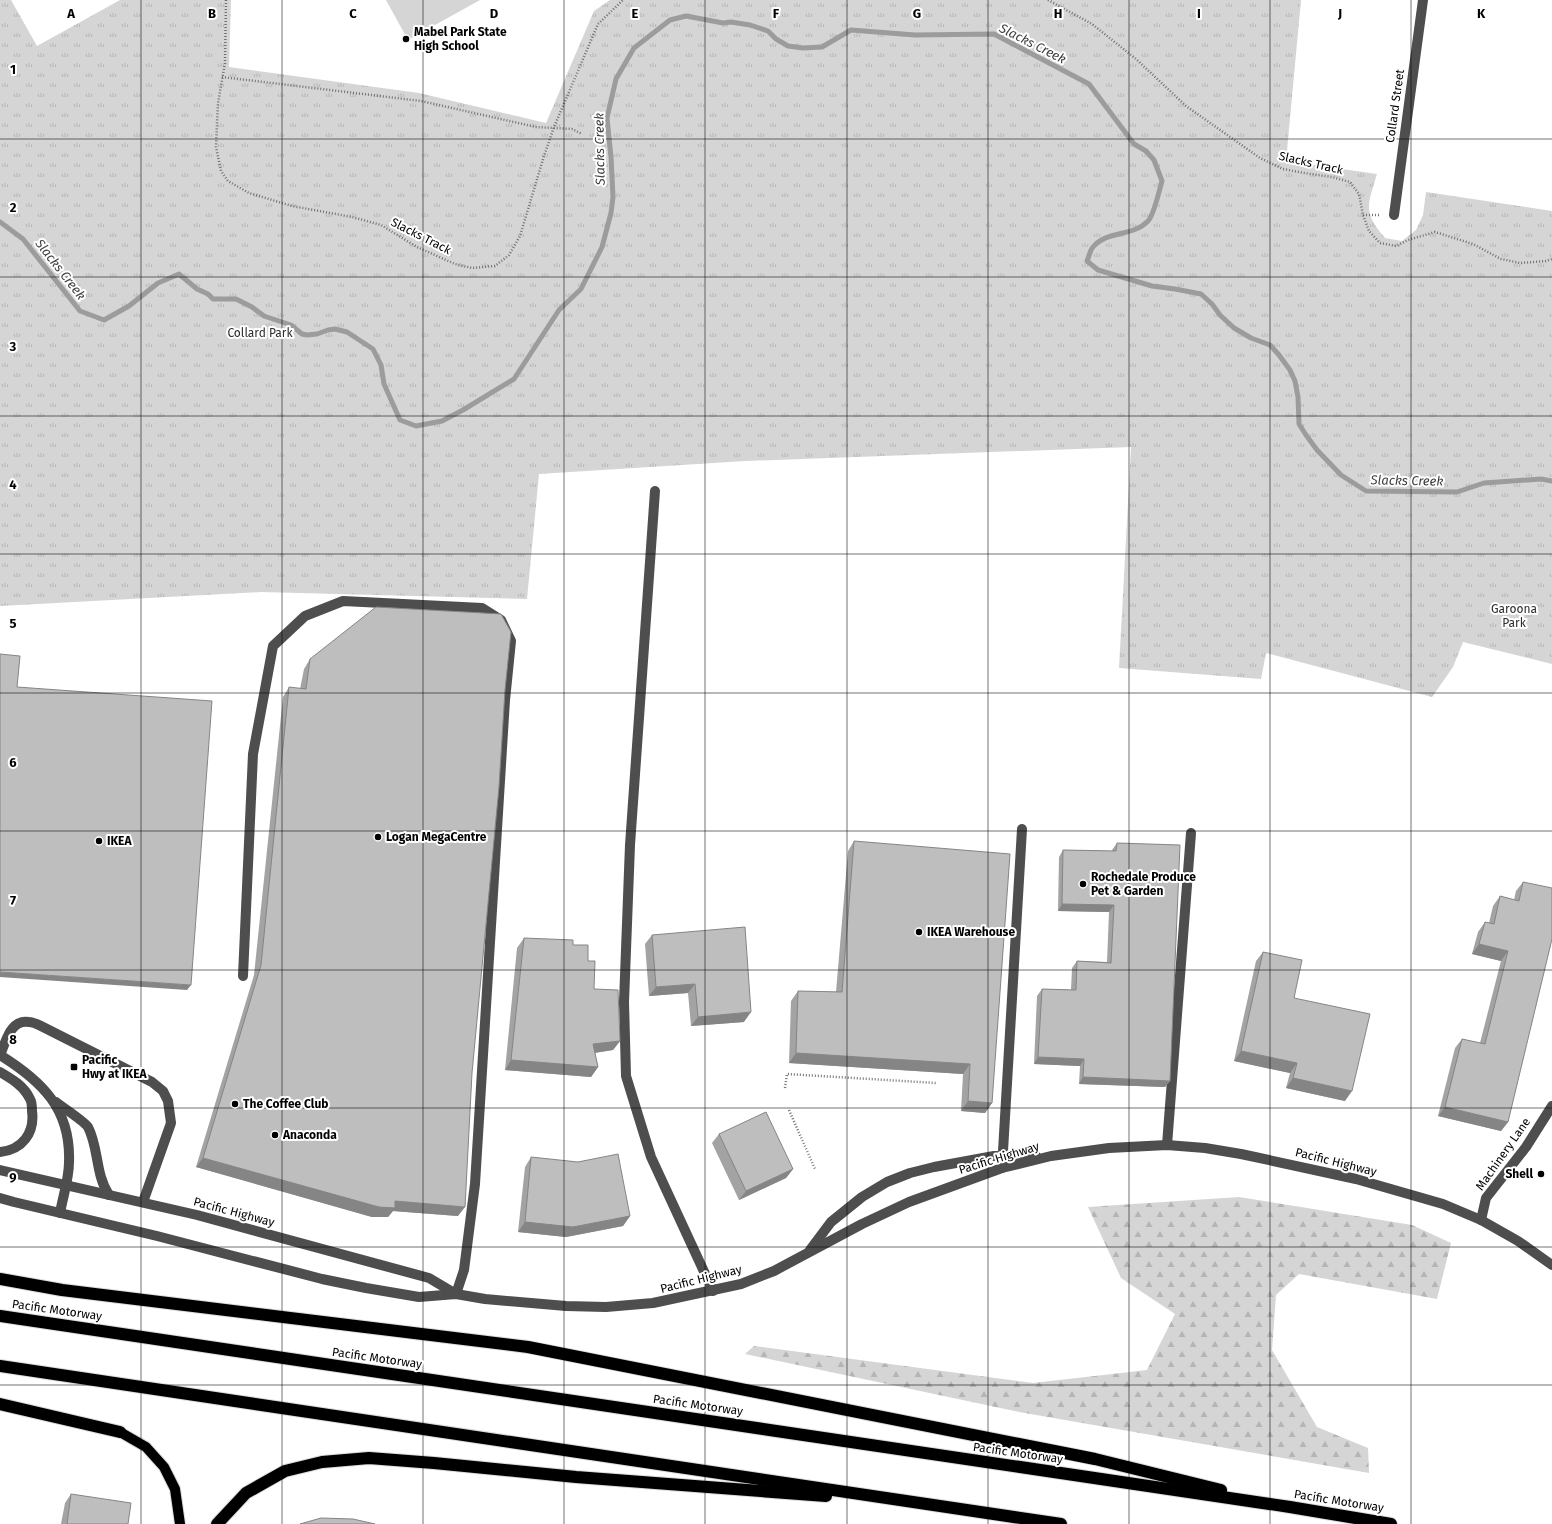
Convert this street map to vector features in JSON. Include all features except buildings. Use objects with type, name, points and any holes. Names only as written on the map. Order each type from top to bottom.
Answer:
[{"type":"highway","points":[[0,1279],[62,1290],[528,1347],[1095,1458],[1290,1507]]},
{"type":"highway","name":"Pacific Motorway","points":[[0,1316],[1290,1507],[1391,1524]]},
{"type":"highway","points":[[0,1366],[1061,1524]]},
{"type":"highway","points":[[0,1404],[120,1432]]},
{"type":"highway","points":[[217,1524],[246,1493],[285,1471],[322,1462],[369,1458],[718,1488],[919,1502]]},
{"type":"main road","points":[[120,1432],[146,1447],[164,1467],[175,1489],[180,1524]]},
{"type":"street","name":"Collard Street","points":[[1394,215],[1423,0]]},
{"type":"street","points":[[655,491],[630,845],[624,1002],[626,1076],[651,1157],[713,1290]]},
{"type":"street","points":[[243,976],[254,754],[273,646],[305,616],[343,601],[482,608],[501,620],[511,641],[505,700],[475,1184],[464,1270],[456,1294]]},
{"type":"street","points":[[1002,1168],[1022,829]]},
{"type":"street","points":[[1167,1146],[1191,832]]},
{"type":"street","points":[[60,1213],[70,1163],[69,1148],[61,1117],[52,1099],[44,1088],[31,1076],[0,1055],[11,1029],[19,1023],[28,1022],[41,1026],[152,1082],[163,1091],[168,1101],[171,1123],[143,1202]]},
{"type":"street","points":[[0,1072],[13,1079],[31,1100],[33,1120],[24,1142],[11,1151],[0,1152]]},
{"type":"street","points":[[52,1099],[87,1125],[93,1143],[101,1179],[109,1195]]},
{"type":"street","name":"Machinery Lane","points":[[1481,1220],[1486,1198],[1526,1147],[1552,1106]]},
{"type":"street","name":"Pacific Highway","points":[[0,1198],[157,1236],[322,1279],[419,1296],[456,1294],[485,1299],[566,1306],[606,1307],[653,1303],[741,1284],[774,1271],[862,1224],[909,1202],[1002,1168],[1051,1156],[1109,1148],[1167,1146],[1205,1148],[1241,1154],[1321,1171],[1436,1202],[1481,1220],[1518,1241],[1552,1265]]},
{"type":"street","points":[[807,1253],[831,1222],[862,1197],[887,1182],[910,1173],[934,1167],[994,1156],[1051,1156]]},
{"type":"street","name":"Pacific Highway","points":[[0,1170],[197,1215],[429,1278],[456,1294]]},
{"type":"path","name":"Slacks Track","points":[[226,0],[225,63],[218,103],[216,146],[220,170],[228,181],[249,192],[292,206],[352,217],[380,225],[417,247],[455,264],[472,268],[495,266],[509,255],[520,236],[554,127],[598,24],[623,0]]},
{"type":"path","name":"Slacks Track","points":[[1048,0],[1092,24],[1136,59],[1186,106],[1260,158],[1283,169],[1332,177],[1350,182],[1359,194],[1363,215],[1369,231],[1380,243],[1396,246],[1408,240],[1435,232],[1473,244],[1501,259],[1520,263],[1546,261],[1552,259]]},
{"type":"path","points":[[222,77],[421,101],[536,127],[572,129],[582,134]]},
{"type":"path","points":[[1363,215],[1394,215]]},
{"type":"path","points":[[785,1088],[788,1074],[936,1082]]},
{"type":"path","points":[[789,1110],[815,1169]]},
{"type":"green space","name":"Collard Park","points":[[0,0],[11,0],[37,46],[120,0],[231,0],[229,67],[419,93],[546,123],[594,11],[610,0],[1301,0],[1286,161],[1377,174],[1371,193],[1369,208],[1373,221],[1385,238],[1402,241],[1416,230],[1423,215],[1426,192],[1552,211],[1552,664],[1463,642],[1453,667],[1432,697],[1266,653],[1261,679],[1119,668],[1131,447],[745,461],[539,474],[527,599],[261,592],[0,606]]},
{"type":"green space","points":[[386,0],[480,0],[408,40]]},
{"type":"green space","points":[[1239,1197],[1412,1225],[1451,1243],[1437,1299],[1299,1274],[1276,1295],[1272,1350],[1317,1427],[1368,1448],[1369,1473],[1019,1412],[745,1354],[754,1346],[1033,1383],[1147,1370],[1175,1314],[1121,1278],[1088,1207]]},
{"type":"waterway","name":"Slacks Creek","points":[[0,222],[23,239],[80,311],[104,320],[129,306],[158,283],[179,274],[197,289],[208,294],[213,299],[236,299],[252,307],[264,316],[291,325],[302,334],[317,334],[335,329],[347,332],[373,349],[381,365],[384,384],[400,420],[416,426],[442,421],[514,379],[559,310],[581,289],[602,247],[611,213],[613,197],[607,118],[616,79],[634,48],[670,20],[686,16],[723,23],[731,22],[750,25],[768,31],[776,39],[788,46],[803,48],[822,47],[851,30],[915,35],[994,34],[1089,84],[1134,144],[1146,151],[1154,160],[1162,181],[1150,218],[1142,226],[1128,232],[1105,238],[1099,242],[1092,248],[1087,261],[1098,270],[1152,286],[1201,294],[1234,328],[1251,338],[1270,345],[1290,370],[1295,381],[1298,397],[1299,424],[1317,450],[1341,475],[1366,491],[1457,492],[1484,483],[1541,479],[1552,481]]},
{"type":"place","name":"Mabel Park State High School","points":[[406,39]]},
{"type":"place","name":"Logan MegaCentre","points":[[378,837]]},
{"type":"place","name":"IKEA","points":[[99,841]]},
{"type":"place","name":"Rochedale Produce Pet & Garden","points":[[1083,884]]},
{"type":"place","name":"IKEA Warehouse","points":[[919,932]]},
{"type":"place","name":"Pacific Hwy at IKEA","points":[[74,1067]]},
{"type":"place","name":"The Coffee Club","points":[[235,1104]]},
{"type":"place","name":"Anaconda","points":[[275,1135]]},
{"type":"place","name":"Shell","points":[[1541,1174]]},
{"type":"park label","name":"Garoona Park","points":[[1514,616]]}]
